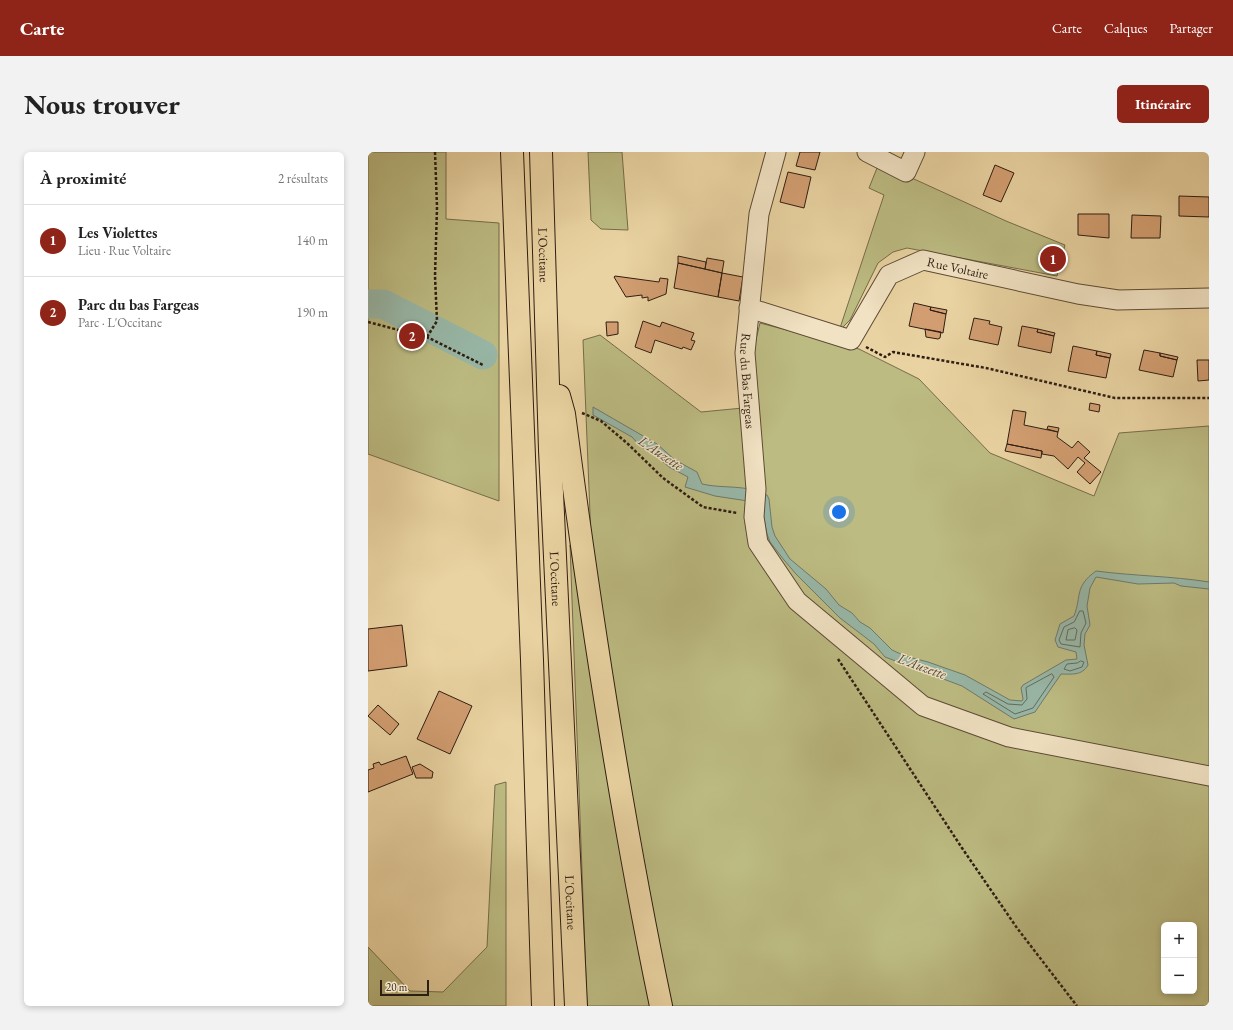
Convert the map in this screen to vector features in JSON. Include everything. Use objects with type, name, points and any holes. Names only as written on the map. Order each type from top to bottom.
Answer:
[{"type":"highway","name":"L'Occitane","points":[[512,152],[544,1006]]},
{"type":"highway","name":"L'Occitane","points":[[541,152],[547,354],[576,1006]]},
{"type":"highway","points":[[547,354],[564,414],[581,550],[634,870],[661,1006]]},
{"type":"street","name":"Rue du Bas Fargeas","points":[[776,152],[759,214],[744,353],[756,489],[754,515],[758,543],[797,601],[923,706],[1009,737],[1209,776]]},
{"type":"street","points":[[867,152],[906,172],[915,152]]},
{"type":"street","name":"Rue Voltaire","points":[[851,340],[889,275],[923,260],[1078,294],[1118,300],[1209,298]]},
{"type":"street","points":[[749,308],[851,340]]},
{"type":"path","points":[[428,336],[437,321],[435,276],[437,207],[435,152]]},
{"type":"path","points":[[368,322],[428,336],[483,365]]},
{"type":"path","points":[[851,340],[885,357],[893,352],[986,368],[1116,398],[1209,398]]},
{"type":"path","points":[[578,411],[601,421],[628,444],[663,478],[703,507],[754,515]]},
{"type":"path","points":[[833,652],[978,872],[1017,928],[1077,1006]]},
{"type":"shaded area","points":[[368,152],[446,152],[446,219],[499,223],[499,501],[368,454]]},
{"type":"shaded area","points":[[588,152],[622,152],[628,230],[601,229],[591,220]]},
{"type":"shaded area","points":[[879,163],[1006,221],[1065,245],[1057,276],[907,248],[893,252],[878,263],[850,320],[839,331],[884,195],[869,188]]},
{"type":"shaded area","points":[[760,323],[859,349],[919,379],[990,453],[1094,496],[1119,433],[1209,426],[1209,1006],[671,1006],[593,588],[583,340],[600,335],[701,412],[743,408],[752,356]]},
{"type":"shaded area","points":[[570,545],[636,925],[653,1006],[587,1006]]},
{"type":"shaded area","points":[[506,782],[506,1006],[368,1006],[368,947],[410,991],[443,992],[487,947],[495,785]]},
{"type":"water","points":[[368,300],[389,304],[448,331],[450,341],[400,315],[389,311],[368,308]]},
{"type":"water","points":[[593,407],[657,444],[675,460],[697,472],[702,484],[751,489],[767,495],[769,499],[772,527],[775,536],[790,559],[826,589],[839,605],[852,613],[860,622],[870,628],[892,650],[905,656],[928,662],[965,675],[1010,700],[1022,701],[1021,688],[1023,685],[1066,660],[1077,659],[1076,652],[1058,647],[1055,640],[1060,624],[1074,616],[1081,587],[1084,582],[1096,571],[1181,578],[1209,582],[1209,589],[1181,586],[1174,583],[1138,584],[1096,577],[1090,588],[1087,606],[1090,625],[1085,634],[1084,645],[1088,665],[1086,669],[1079,673],[1061,674],[1035,712],[1014,719],[962,686],[885,657],[874,644],[840,618],[784,560],[770,542],[761,503],[715,496],[685,487],[688,477],[669,467],[652,452],[641,447],[632,437],[593,415]]},
{"type":"building","points":[[800,152],[820,152],[815,170],[796,166]]},
{"type":"building","points":[[995,165],[1014,173],[1001,202],[983,195]]},
{"type":"building","points":[[788,172],[811,177],[804,208],[780,202]]},
{"type":"building","points":[[1179,196],[1209,197],[1209,217],[1179,216]]},
{"type":"building","points":[[1078,214],[1109,214],[1109,238],[1078,235]]},
{"type":"building","points":[[1132,215],[1161,216],[1160,238],[1131,238]]},
{"type":"building","points":[[678,256],[706,262],[705,269],[678,263]]},
{"type":"building","points":[[707,258],[724,261],[722,273],[705,269]]},
{"type":"building","points":[[678,263],[722,273],[718,297],[674,288]]},
{"type":"building","points":[[722,273],[743,277],[739,301],[718,297]]},
{"type":"building","points":[[614,277],[659,282],[660,278],[668,279],[666,294],[648,301],[648,297],[642,298],[642,295],[626,297]]},
{"type":"building","points":[[914,303],[931,307],[930,310],[946,314],[943,333],[909,326]]},
{"type":"building","points":[[931,307],[947,310],[946,314],[930,310]]},
{"type":"building","points":[[974,318],[990,321],[989,324],[1002,327],[998,345],[969,339]]},
{"type":"building","points":[[643,321],[660,327],[662,322],[694,333],[691,340],[695,341],[691,350],[683,347],[682,349],[655,340],[651,353],[635,347]]},
{"type":"building","points":[[606,322],[618,322],[618,334],[607,336]]},
{"type":"building","points":[[1022,326],[1038,329],[1037,332],[1054,336],[1051,353],[1018,346]]},
{"type":"building","points":[[925,329],[941,332],[940,338],[926,337]]},
{"type":"building","points":[[1038,329],[1055,333],[1054,336],[1037,332]]},
{"type":"building","points":[[1073,346],[1097,351],[1096,355],[1110,358],[1106,378],[1068,371]]},
{"type":"building","points":[[1144,350],[1160,353],[1160,356],[1177,360],[1173,377],[1139,370]]},
{"type":"building","points":[[1097,351],[1111,354],[1110,358],[1096,355]]},
{"type":"building","points":[[1160,353],[1178,357],[1177,360],[1160,356]]},
{"type":"building","points":[[1197,360],[1209,360],[1209,380],[1198,381]]},
{"type":"building","points":[[1090,403],[1100,405],[1099,412],[1089,410]]},
{"type":"building","points":[[1013,410],[1026,412],[1024,425],[1058,432],[1057,437],[1072,448],[1078,441],[1090,452],[1084,458],[1101,472],[1090,484],[1077,472],[1085,463],[1078,457],[1068,469],[1054,456],[1042,454],[1042,451],[1007,444]]},
{"type":"building","points":[[1048,426],[1059,428],[1058,432],[1047,429]]},
{"type":"building","points":[[1007,444],[1042,451],[1041,458],[1005,451]]},
{"type":"building","points":[[402,625],[407,666],[368,671],[368,629]]},
{"type":"building","points":[[439,691],[472,706],[450,754],[417,739]]},
{"type":"building","points":[[378,705],[399,724],[390,735],[368,716]]},
{"type":"building","points":[[406,756],[413,774],[368,792],[368,770],[374,768],[373,764],[379,762],[381,765]]},
{"type":"building","points":[[420,764],[433,772],[432,778],[416,778],[412,767]]},
{"type":"waterway","name":"L'Auzette","points":[[368,304],[383,304],[483,355]]},
{"type":"place","name":"Les Violettes","points":[[1053,259]]},
{"type":"place","name":"Parc du bas Fargeas","points":[[412,336]]}]
